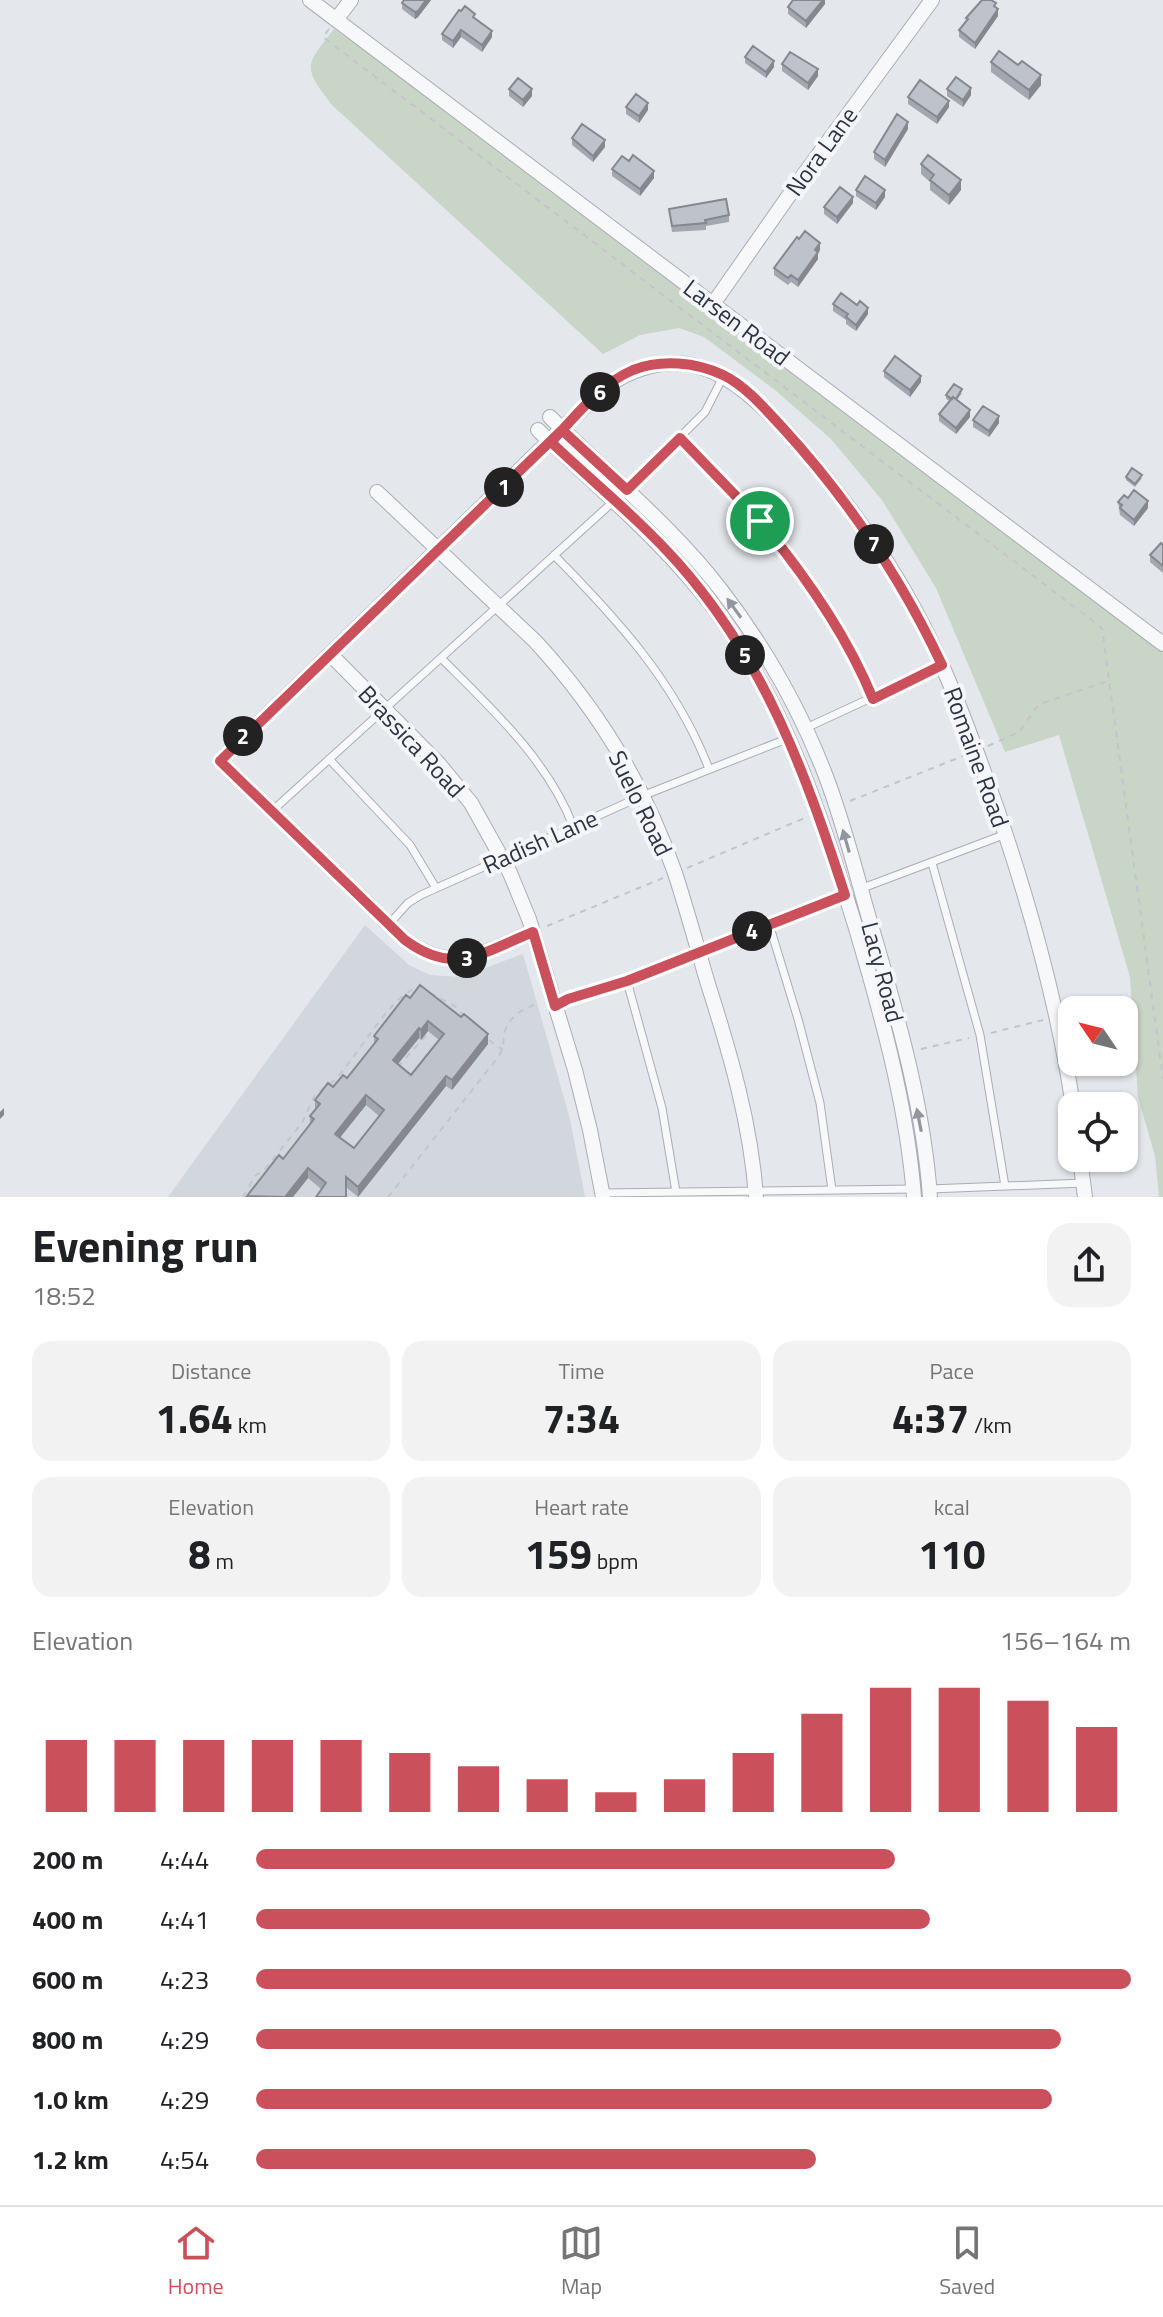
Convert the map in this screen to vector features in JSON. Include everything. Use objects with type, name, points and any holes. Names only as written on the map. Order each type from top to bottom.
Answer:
[{"type":"street","name":"Larsen Road","points":[[310,0],[1163,644]]},
{"type":"street","points":[[336,20],[351,0]]},
{"type":"street","name":"Nora Lane","points":[[713,304],[932,0]]},
{"type":"street","name":"Romaine Road","points":[[271,812],[220,761],[605,387],[634,370],[649,366],[690,364],[724,375],[742,388],[781,427],[857,519],[898,580],[942,665],[1006,834],[1056,1017],[1070,1092]]},
{"type":"street","name":"Lacy Road","points":[[550,417],[684,548],[728,599],[769,660],[805,728],[836,806],[886,978],[912,1082],[930,1193]]},
{"type":"street","name":"Lacy Road","points":[[538,430],[679,565],[721,618],[771,700],[814,799],[874,988],[907,1138],[914,1193]]},
{"type":"street","name":"Suelo Road","points":[[377,492],[550,657],[582,697],[619,753],[642,796],[675,873],[739,1088],[756,1193]]},
{"type":"street","name":"Brassica Road","points":[[330,654],[439,764],[471,803],[540,929],[561,1003],[602,1195]]},
{"type":"street","points":[[271,812],[419,950],[441,959],[458,960],[540,929]]},
{"type":"lane","points":[[627,490],[708,408],[724,375]]},
{"type":"lane","points":[[680,438],[751,510],[802,574],[843,638],[873,699]]},
{"type":"lane","points":[[271,812],[614,501]]},
{"type":"lane","points":[[554,555],[612,615],[656,671],[691,723],[709,769]]},
{"type":"lane","points":[[441,658],[518,739],[553,788],[573,826]]},
{"type":"lane","points":[[805,728],[942,665]]},
{"type":"lane","name":"Radish Lane","points":[[390,923],[408,903],[436,888],[642,796],[789,738]]},
{"type":"lane","points":[[329,759],[410,845],[436,888]]},
{"type":"lane","points":[[860,889],[1006,834]]},
{"type":"lane","points":[[932,863],[980,1035],[1005,1186]]},
{"type":"lane","points":[[561,1003],[627,981],[845,895]]},
{"type":"lane","points":[[769,924],[820,1103],[832,1190]]},
{"type":"lane","points":[[627,981],[662,1108],[676,1192]]},
{"type":"lane","points":[[602,1195],[832,1190],[930,1193],[1005,1186],[1085,1190]]},
{"type":"path","points":[[990,746],[1019,732],[1043,703],[1109,681]]},
{"type":"path","points":[[851,800],[962,756]]},
{"type":"path","points":[[689,867],[806,817]]},
{"type":"path","points":[[540,929],[662,879]]},
{"type":"path","points":[[243,1197],[255,1176],[266,1168],[302,1123],[315,1095],[339,1076],[381,1017],[405,992],[420,986],[456,1007],[466,1019]]},
{"type":"path","points":[[388,1197],[503,1050],[505,1033],[515,1015],[539,1003]]},
{"type":"path","points":[[984,1034],[1044,1020]]},
{"type":"path","points":[[395,1071],[429,1032]]},
{"type":"path","points":[[483,1035],[503,1050]]},
{"type":"path","points":[[919,1049],[974,1037]]},
{"type":"shaded area","points":[[365,925],[409,965],[430,975],[461,977],[523,954],[570,1119],[585,1197],[168,1197]]},
{"type":"green space","points":[[334,29],[403,78],[1163,652],[1163,1197],[1159,1197],[1155,1156],[1138,1097],[1138,996],[1131,996],[1130,977],[1059,735],[1005,752],[936,588],[882,500],[831,439],[775,390],[704,337],[679,328],[640,335],[603,354],[332,105],[312,74],[311,66],[317,51]]},
{"type":"building","points":[[404,0],[426,0],[415,12],[402,3]]},
{"type":"building","points":[[793,0],[823,0],[806,21],[788,7]]},
{"type":"building","points":[[982,0],[991,0],[998,9],[975,43],[959,30]]},
{"type":"building","points":[[465,6],[475,14],[473,17],[492,31],[482,45],[461,30],[453,41],[442,34]]},
{"type":"building","points":[[753,46],[774,61],[766,72],[745,57]]},
{"type":"building","points":[[999,51],[1018,65],[1022,61],[1041,75],[1029,90],[991,62]]},
{"type":"building","points":[[790,52],[818,69],[808,83],[782,64]]},
{"type":"building","points":[[956,77],[971,88],[963,100],[947,89]]},
{"type":"building","points":[[518,78],[532,89],[523,100],[509,89]]},
{"type":"building","points":[[920,80],[949,101],[937,117],[908,97]]},
{"type":"building","points":[[636,94],[648,103],[639,116],[626,107]]},
{"type":"building","points":[[897,114],[908,122],[885,160],[874,152]]},
{"type":"building","points":[[582,124],[605,140],[593,156],[572,138]]},
{"type":"building","points":[[633,155],[654,171],[640,189],[612,169],[622,156],[629,161]]},
{"type":"building","points":[[928,155],[961,180],[949,195],[930,180],[934,175],[921,164]]},
{"type":"building","points":[[865,176],[885,190],[876,203],[856,190]]},
{"type":"building","points":[[840,187],[853,197],[837,217],[824,207]]},
{"type":"building","points":[[726,199],[729,215],[705,220],[706,223],[672,226],[669,209]]},
{"type":"building","points":[[805,231],[820,243],[815,250],[818,252],[798,280],[791,275],[788,278],[774,268]]},
{"type":"building","points":[[841,293],[857,305],[860,301],[868,308],[856,325],[846,317],[848,314],[833,304]]},
{"type":"building","points":[[895,356],[921,376],[910,390],[884,371]]},
{"type":"building","points":[[954,384],[962,389],[956,399],[952,399],[946,395]]},
{"type":"building","points":[[953,397],[970,410],[956,428],[939,414]]},
{"type":"building","points":[[983,406],[999,416],[989,431],[973,420]]},
{"type":"building","points":[[1132,468],[1142,475],[1135,484],[1126,477]]},
{"type":"building","points":[[1134,490],[1148,501],[1134,520],[1120,508],[1122,505],[1118,502],[1124,495],[1128,498]]},
{"type":"building","points":[[1161,543],[1163,545],[1163,566],[1150,555]]},
{"type":"building","points":[[420,985],[488,1034],[452,1080],[446,1076],[358,1187],[346,1177],[346,1197],[316,1197],[326,1183],[308,1168],[285,1197],[247,1196],[279,1155],[283,1159],[314,1119],[310,1116],[320,1104],[315,1100],[328,1083],[333,1087],[343,1075],[347,1078],[378,1039],[374,1036],[406,995],[410,998]],"holes":[[[428,1021],[444,1034],[411,1075],[393,1060]],[[366,1095],[384,1110],[354,1148],[335,1134]]]},
{"type":"route","points":[[760,521],[680,438],[627,490],[562,430],[220,761],[229,773],[419,950],[441,959],[458,960],[533,932],[555,1006],[845,895],[814,799],[780,717],[737,641],[707,598],[668,552],[551,442],[562,430],[605,387],[634,370],[690,364],[724,375],[742,388],[792,438],[857,519],[898,580],[942,665],[873,699],[856,661],[826,610],[760,521]]}]
